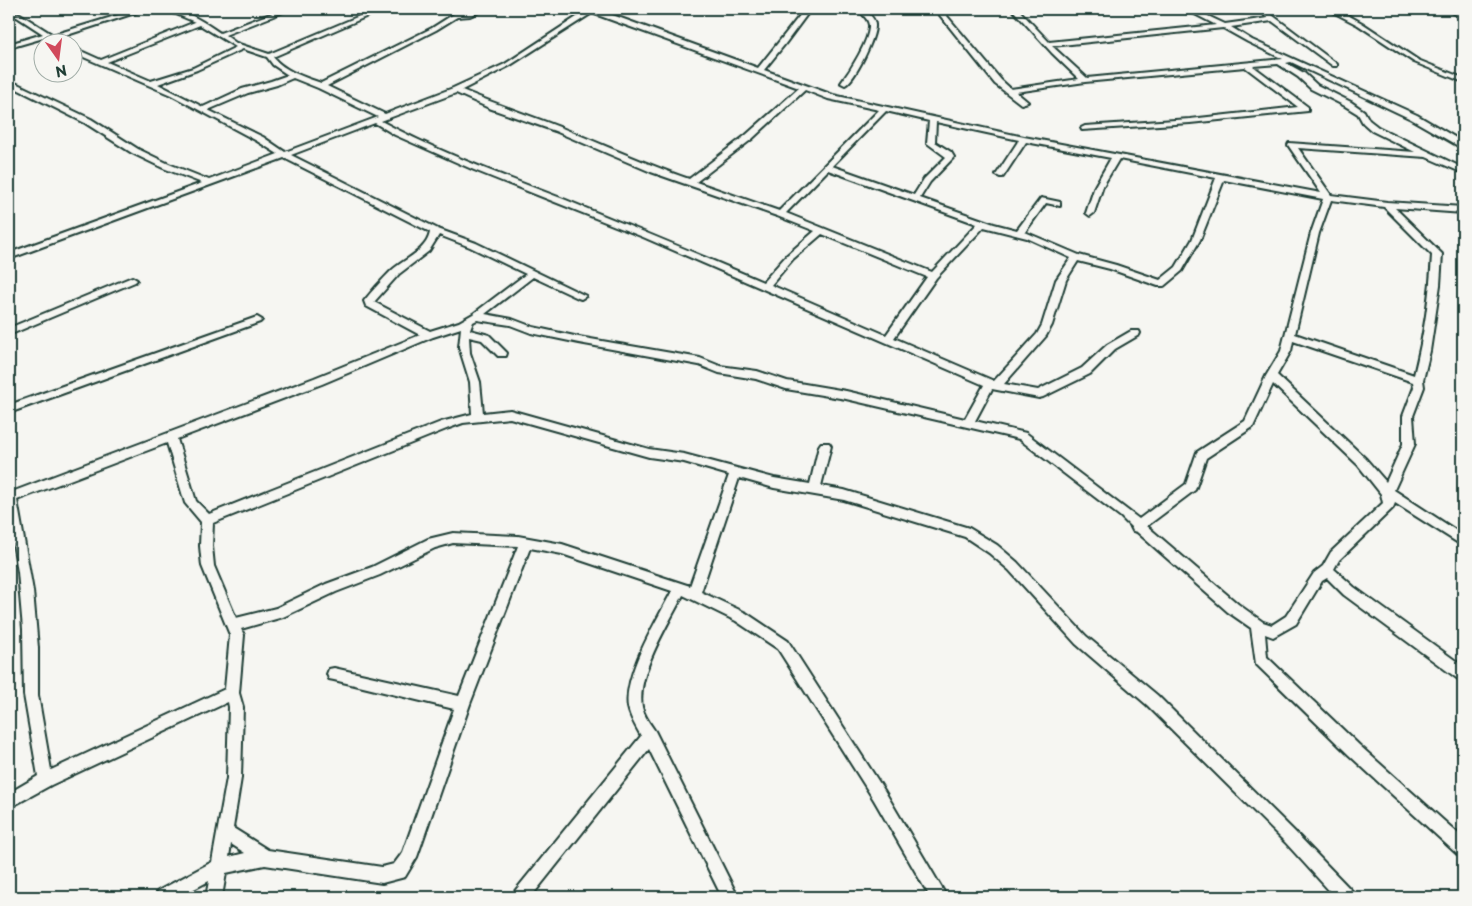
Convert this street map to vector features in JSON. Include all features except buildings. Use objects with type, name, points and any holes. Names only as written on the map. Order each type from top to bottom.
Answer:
[{"type":"street","points":[[63,32],[144,9]]},
{"type":"street","points":[[161,9],[180,13],[242,47],[269,56],[275,64],[293,75],[321,86],[385,117]]},
{"type":"street","points":[[180,13],[190,9]]},
{"type":"street","points":[[220,35],[288,9]]},
{"type":"street","points":[[269,56],[381,9]]},
{"type":"street","points":[[321,86],[434,29],[456,15],[468,15],[484,9]]},
{"type":"street","points":[[9,256],[210,183],[456,90],[507,65],[592,9],[831,97],[1024,139],[1328,197],[1387,205],[1463,210]]},
{"type":"street","points":[[759,71],[808,9]]},
{"type":"street","points":[[845,84],[854,73],[860,55],[868,42],[872,26],[870,18],[860,9]]},
{"type":"street","points":[[938,9],[998,82],[1024,102]]},
{"type":"street","points":[[1016,9],[1074,72],[1085,80]]},
{"type":"street","points":[[1188,9],[1250,41],[1414,117],[1463,145]]},
{"type":"street","points":[[1260,9],[1335,65]]},
{"type":"street","points":[[1332,10],[1359,9]]},
{"type":"street","points":[[1449,9],[1463,17]]},
{"type":"street","points":[[1332,10],[1360,24],[1416,61],[1463,80]]},
{"type":"street","points":[[9,15],[18,15],[43,32]]},
{"type":"street","points":[[1048,44],[1224,26],[1273,18]]},
{"type":"street","points":[[101,62],[200,24]]},
{"type":"street","points":[[9,46],[32,40]]},
{"type":"street","points":[[153,83],[195,69],[242,47]]},
{"type":"street","points":[[82,53],[153,83],[260,139],[285,155],[435,231],[473,245],[582,296]]},
{"type":"street","points":[[1010,91],[1085,80],[1248,66],[1294,60]]},
{"type":"street","points":[[1280,62],[1301,75],[1314,87],[1348,104],[1361,113],[1366,121],[1375,129],[1428,156],[1463,171]]},
{"type":"street","points":[[1085,128],[1190,121],[1305,109],[1248,66]]},
{"type":"street","points":[[202,110],[293,75]]},
{"type":"street","points":[[9,82],[88,121],[135,151],[166,166],[210,183]]},
{"type":"street","points":[[691,182],[749,137],[804,87]]},
{"type":"street","points":[[456,90],[654,170],[780,214],[933,276]]},
{"type":"street","points":[[780,214],[885,108]]},
{"type":"street","points":[[916,198],[928,181],[950,157],[931,143],[933,119]]},
{"type":"street","points":[[376,121],[398,133],[478,168],[646,235],[993,385],[1039,394],[1086,371],[1111,348],[1135,333]]},
{"type":"street","points":[[1000,175],[1024,139]]},
{"type":"street","points":[[1328,197],[1292,144],[1428,156]]},
{"type":"street","points":[[1090,212],[1099,186],[1116,157]]},
{"type":"street","points":[[827,167],[983,223],[1020,232],[1076,257],[1113,267],[1160,284],[1179,269],[1196,240],[1221,177]]},
{"type":"street","points":[[1137,527],[1191,487],[1201,455],[1249,424],[1271,376],[1286,351],[1315,233],[1328,197]]},
{"type":"street","points":[[1020,232],[1044,200],[1057,204]]},
{"type":"street","points":[[472,319],[512,322],[531,330],[700,362],[719,369],[757,375],[786,385],[829,392],[1022,436],[1100,494],[1233,608],[1257,625],[1273,631],[1291,620],[1318,577],[1327,570],[1335,556],[1389,505],[1387,492],[1409,444],[1408,416],[1419,387],[1418,380],[1425,351],[1435,285],[1437,254],[1387,205]]},
{"type":"street","points":[[888,339],[933,276],[983,223]]},
{"type":"street","points":[[764,287],[790,256],[821,230]]},
{"type":"street","points":[[429,335],[369,304],[369,301],[395,272],[423,252],[433,238],[435,231]]},
{"type":"street","points":[[968,424],[993,385],[1041,336],[1047,325],[1061,280],[1076,257]]},
{"type":"street","points":[[46,780],[32,706],[30,682],[31,649],[27,598],[18,531],[10,498],[318,381],[472,319],[533,273]]},
{"type":"street","points":[[9,332],[132,280]]},
{"type":"street","points":[[472,319],[464,333],[466,358],[475,382],[478,417]]},
{"type":"street","points":[[9,409],[257,320]]},
{"type":"street","points":[[464,333],[483,335],[492,341],[502,353]]},
{"type":"street","points":[[1289,336],[1418,380]]},
{"type":"street","points":[[1271,376],[1362,462],[1387,492],[1463,541]]},
{"type":"street","points":[[207,520],[445,425],[478,417],[510,414],[648,453],[684,458],[735,473],[844,495],[936,522],[969,533],[993,549],[1013,566],[1081,640],[1152,700],[1242,791],[1274,820],[1346,897]]},
{"type":"street","points":[[170,436],[191,502],[207,520],[206,546],[208,566],[237,635],[232,693],[236,707],[234,778],[214,897]]},
{"type":"street","points":[[814,490],[826,446]]},
{"type":"street","points":[[730,897],[650,736],[639,719],[634,704],[636,689],[648,652],[687,591],[735,473]]},
{"type":"street","points":[[233,625],[278,613],[331,588],[376,571],[432,543],[453,538],[474,537],[526,542],[562,549],[687,591],[741,617],[783,645],[879,795],[939,897]]},
{"type":"street","points":[[164,897],[218,867],[265,858],[382,875],[399,871],[409,857],[463,704],[526,542]]},
{"type":"street","points":[[1327,570],[1349,590],[1463,674]]},
{"type":"street","points":[[1257,625],[1261,660],[1354,750],[1463,848]]},
{"type":"street","points":[[334,674],[463,704]]},
{"type":"street","points":[[9,801],[46,780],[232,693]]},
{"type":"street","points":[[522,897],[650,736]]},
{"type":"street","points":[[226,832],[265,858]]}]
